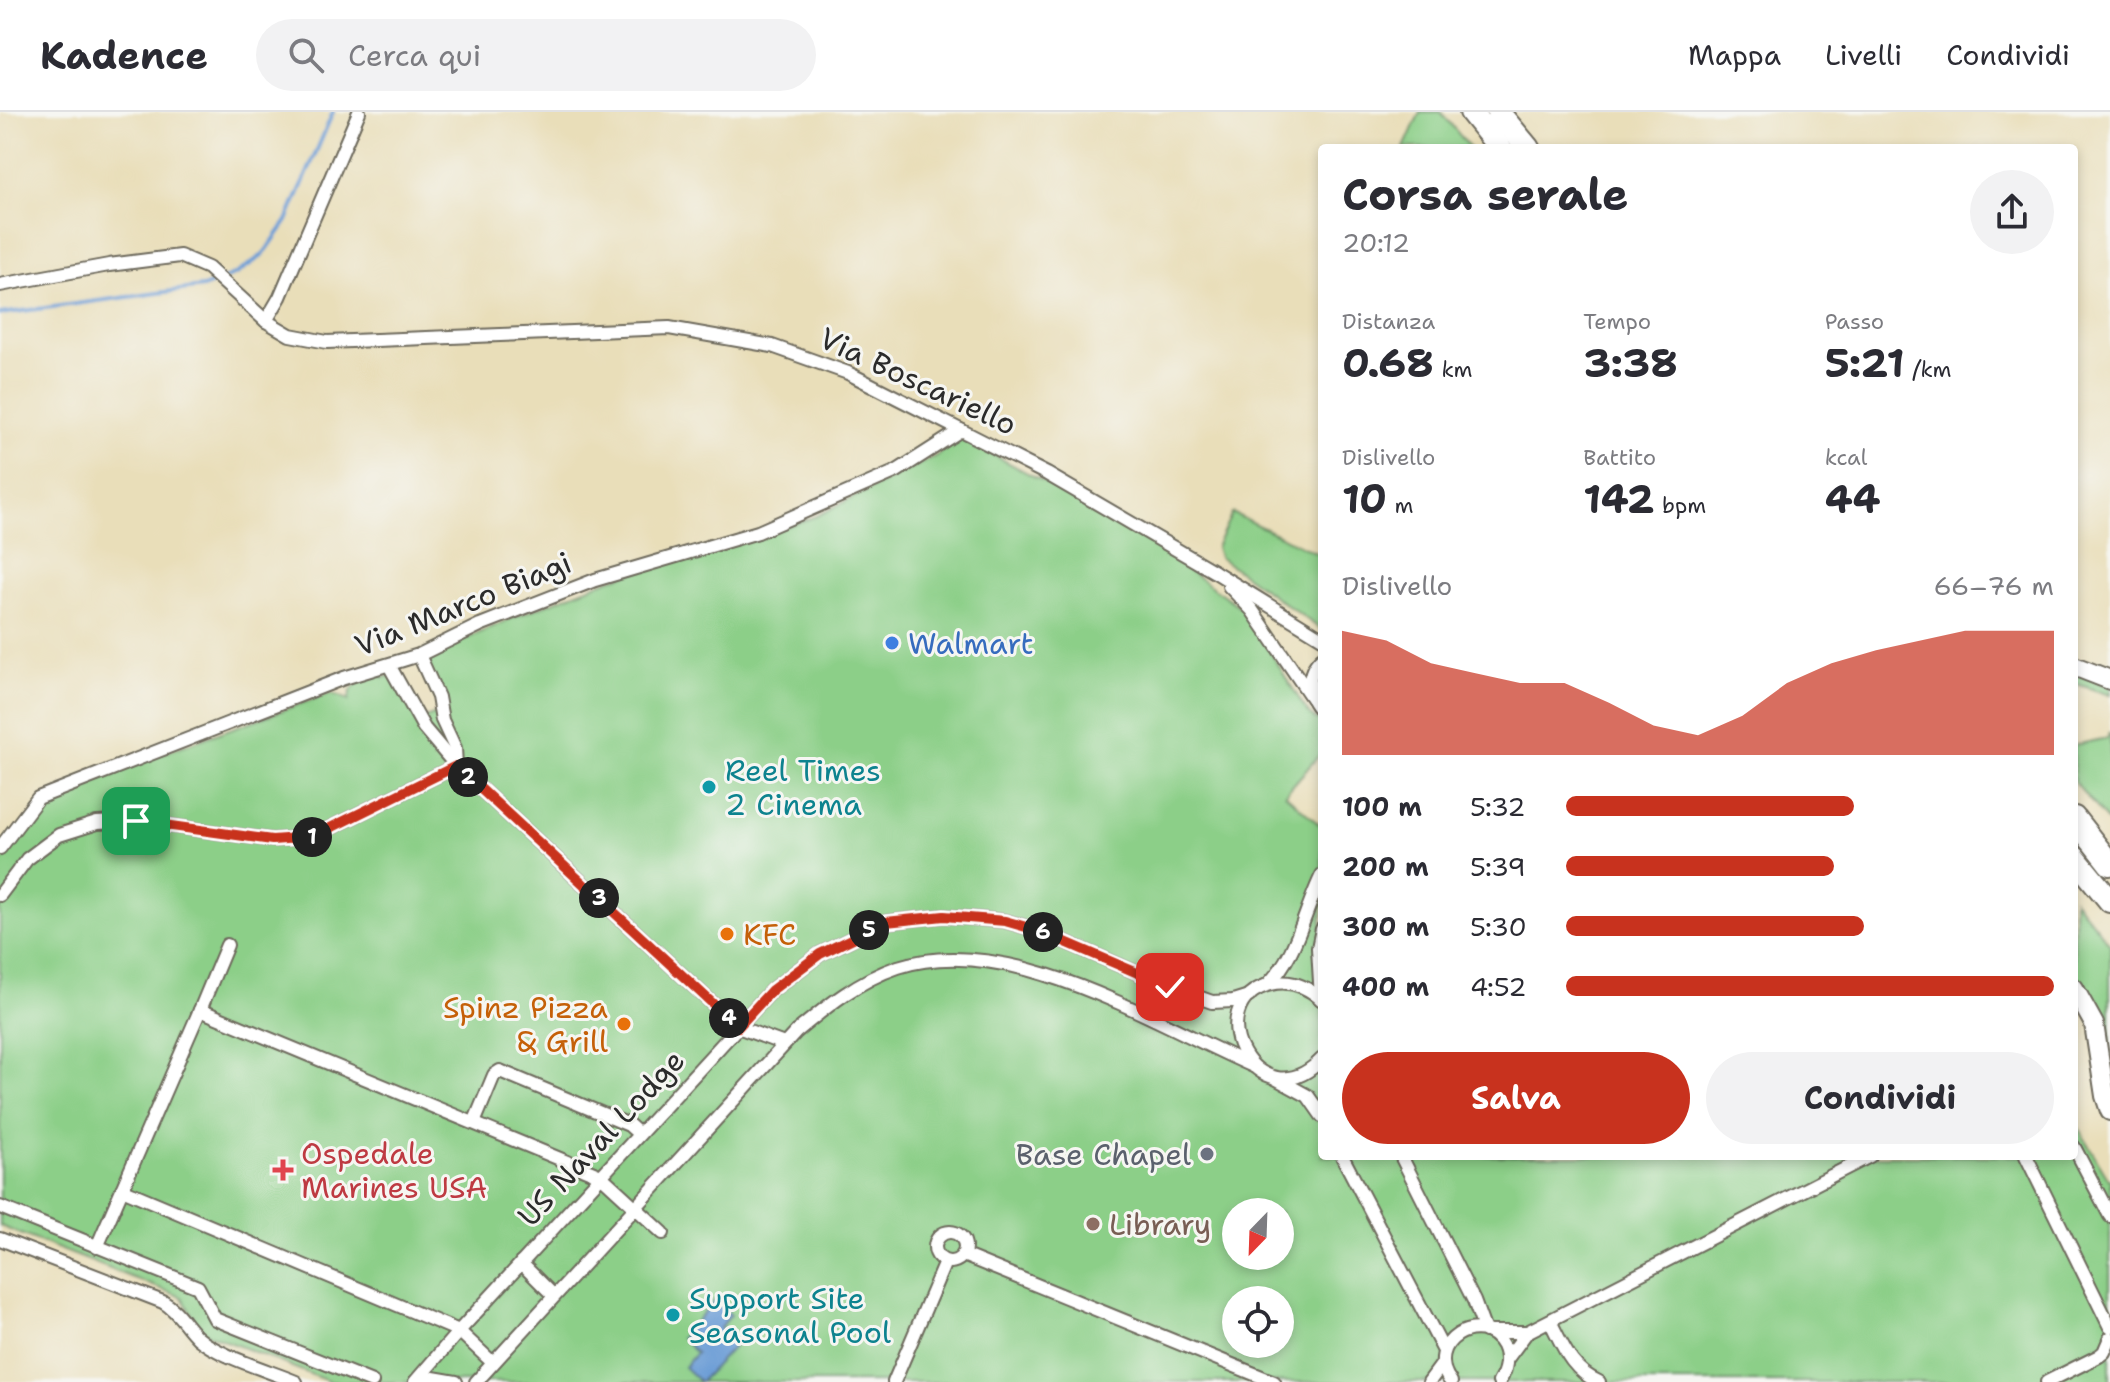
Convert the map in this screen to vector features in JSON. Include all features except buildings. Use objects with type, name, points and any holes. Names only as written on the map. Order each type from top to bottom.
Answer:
[{"type":"highway","points":[[1471,112],[1497,144]]},
{"type":"highway","points":[[1498,112],[1525,144]]},
{"type":"highway","points":[[2078,808],[2110,840]]},
{"type":"highway","points":[[2078,823],[2110,864]]},
{"type":"highway","points":[[2078,862],[2110,903]]},
{"type":"highway","points":[[2078,871],[2110,903]]},
{"type":"street","points":[[266,321],[280,297],[359,112]]},
{"type":"street","name":"Via Boscariello","points":[[0,285],[109,265],[180,256],[208,268],[266,321],[290,335],[327,342],[669,328],[772,346],[848,373],[1047,474],[1318,636]]},
{"type":"street","name":"Via Marco Biagi","points":[[0,848],[38,798],[344,678],[419,655],[480,625],[595,580],[758,532],[897,471],[961,430]]},
{"type":"street","name":"Via Boscariello","points":[[1215,572],[1252,610],[1318,706]]},
{"type":"street","points":[[419,655],[438,697],[442,720],[455,748],[456,766]]},
{"type":"street","points":[[1312,698],[1309,679],[1318,661]]},
{"type":"street","points":[[389,665],[424,728],[456,766],[738,1027],[784,1044]]},
{"type":"street","points":[[2078,668],[2110,680]]},
{"type":"street","points":[[0,895],[27,859],[59,835],[97,823],[136,821],[272,840],[312,837],[456,766]]},
{"type":"street","points":[[1253,1066],[1242,1054],[1237,1040],[1236,1024],[1240,1009],[1249,996],[1268,984],[1288,962],[1318,884]]},
{"type":"street","name":"US Naval Lodge","points":[[416,1382],[459,1331],[772,990],[820,954],[886,922],[944,916],[1005,921],[1040,931],[1212,1002],[1249,996]]},
{"type":"street","points":[[97,1247],[227,945]]},
{"type":"street","points":[[476,1382],[784,1044],[826,1006],[862,983],[899,967],[940,959],[985,959],[1028,969],[1116,1003],[1253,1066],[1308,1096],[1318,1110]]},
{"type":"street","points":[[1268,984],[1297,984],[1318,997]]},
{"type":"street","points":[[2078,995],[2094,1024],[2110,1111]]},
{"type":"street","points":[[200,1010],[601,1176],[663,1233]]},
{"type":"street","points":[[1272,1077],[1301,1075],[1318,1062]]},
{"type":"street","points":[[474,1123],[494,1075],[500,1071],[629,1125],[639,1134]]},
{"type":"street","points":[[2078,1155],[2110,1216]]},
{"type":"street","points":[[1344,1160],[1444,1357],[1451,1382]]},
{"type":"street","points":[[1403,1160],[1487,1331],[1501,1343],[1515,1382]]},
{"type":"street","points":[[1429,1382],[1456,1335],[1475,1329],[1527,1332],[1862,1160]]},
{"type":"street","points":[[2028,1160],[2110,1327]]},
{"type":"street","points":[[122,1189],[459,1331],[493,1363]]},
{"type":"street","points":[[0,1207],[198,1287],[215,1319],[372,1382]]},
{"type":"street","points":[[954,1232],[962,1237],[965,1246],[963,1255],[957,1261],[945,1262],[937,1256],[934,1248],[937,1238],[954,1232]]},
{"type":"street","points":[[0,1239],[163,1302],[173,1308],[198,1338],[214,1349],[296,1382]]},
{"type":"street","points":[[963,1255],[1274,1382]]},
{"type":"street","points":[[894,1382],[945,1262]]},
{"type":"street","points":[[521,1263],[553,1295]]},
{"type":"street","points":[[1550,1321],[1572,1363],[1586,1376],[1599,1382]]},
{"type":"street","points":[[1499,1382],[1507,1362],[1527,1332]]},
{"type":"street","points":[[2055,1380],[2104,1352],[2110,1338]]},
{"type":"street","points":[[416,1382],[433,1378],[456,1382]]},
{"type":"green space","points":[[1420,112],[1441,112],[1467,144],[1406,144]]},
{"type":"green space","points":[[960,437],[1129,527],[1244,610],[1303,705],[1318,720],[1318,757],[1285,794],[1318,823],[1318,1160],[2078,1160],[2078,1128],[2110,1181],[2110,1382],[330,1382],[201,1331],[182,1297],[0,1226],[0,865],[39,806],[146,759],[331,693],[349,700],[356,685],[382,673],[383,678],[395,674],[422,720],[442,711],[418,661],[510,619],[610,579],[727,546],[817,516],[936,456]]},
{"type":"green space","points":[[1232,513],[1318,554],[1318,627],[1219,557],[1216,547]]},
{"type":"green space","points":[[2078,675],[2110,687],[2110,695],[2078,684]]},
{"type":"green space","points":[[2110,732],[2110,824],[2078,787],[2078,744],[2107,738]]},
{"type":"green space","points":[[2078,905],[2110,944],[2110,1064],[2107,1029],[2078,979]]},
{"type":"water","points":[[715,1300],[731,1315],[720,1328],[736,1344],[700,1382],[684,1367],[696,1353],[681,1338]]},
{"type":"waterway","points":[[0,314],[203,287],[236,274],[263,255],[287,221],[333,112]]},
{"type":"place","name":"Walmart","points":[[892,643]]},
{"type":"place","name":"Reel Times 2 Cinema","points":[[709,787]]},
{"type":"place","name":"KFC","points":[[727,934]]},
{"type":"place","name":"Spinz Pizza & Grill","points":[[624,1024]]},
{"type":"place","name":"Base Chapel","points":[[1207,1154]]},
{"type":"place","name":"Ospedale Marines USA","points":[[283,1170]]},
{"type":"place","name":"Library","points":[[1093,1224]]},
{"type":"place","name":"Support Site Seasonal Pool","points":[[673,1315]]},
{"type":"route","points":[[136,821],[272,840],[312,837],[456,766],[738,1027],[772,990],[820,954],[886,922],[944,916],[1005,921],[1040,931],[1170,987]]}]
